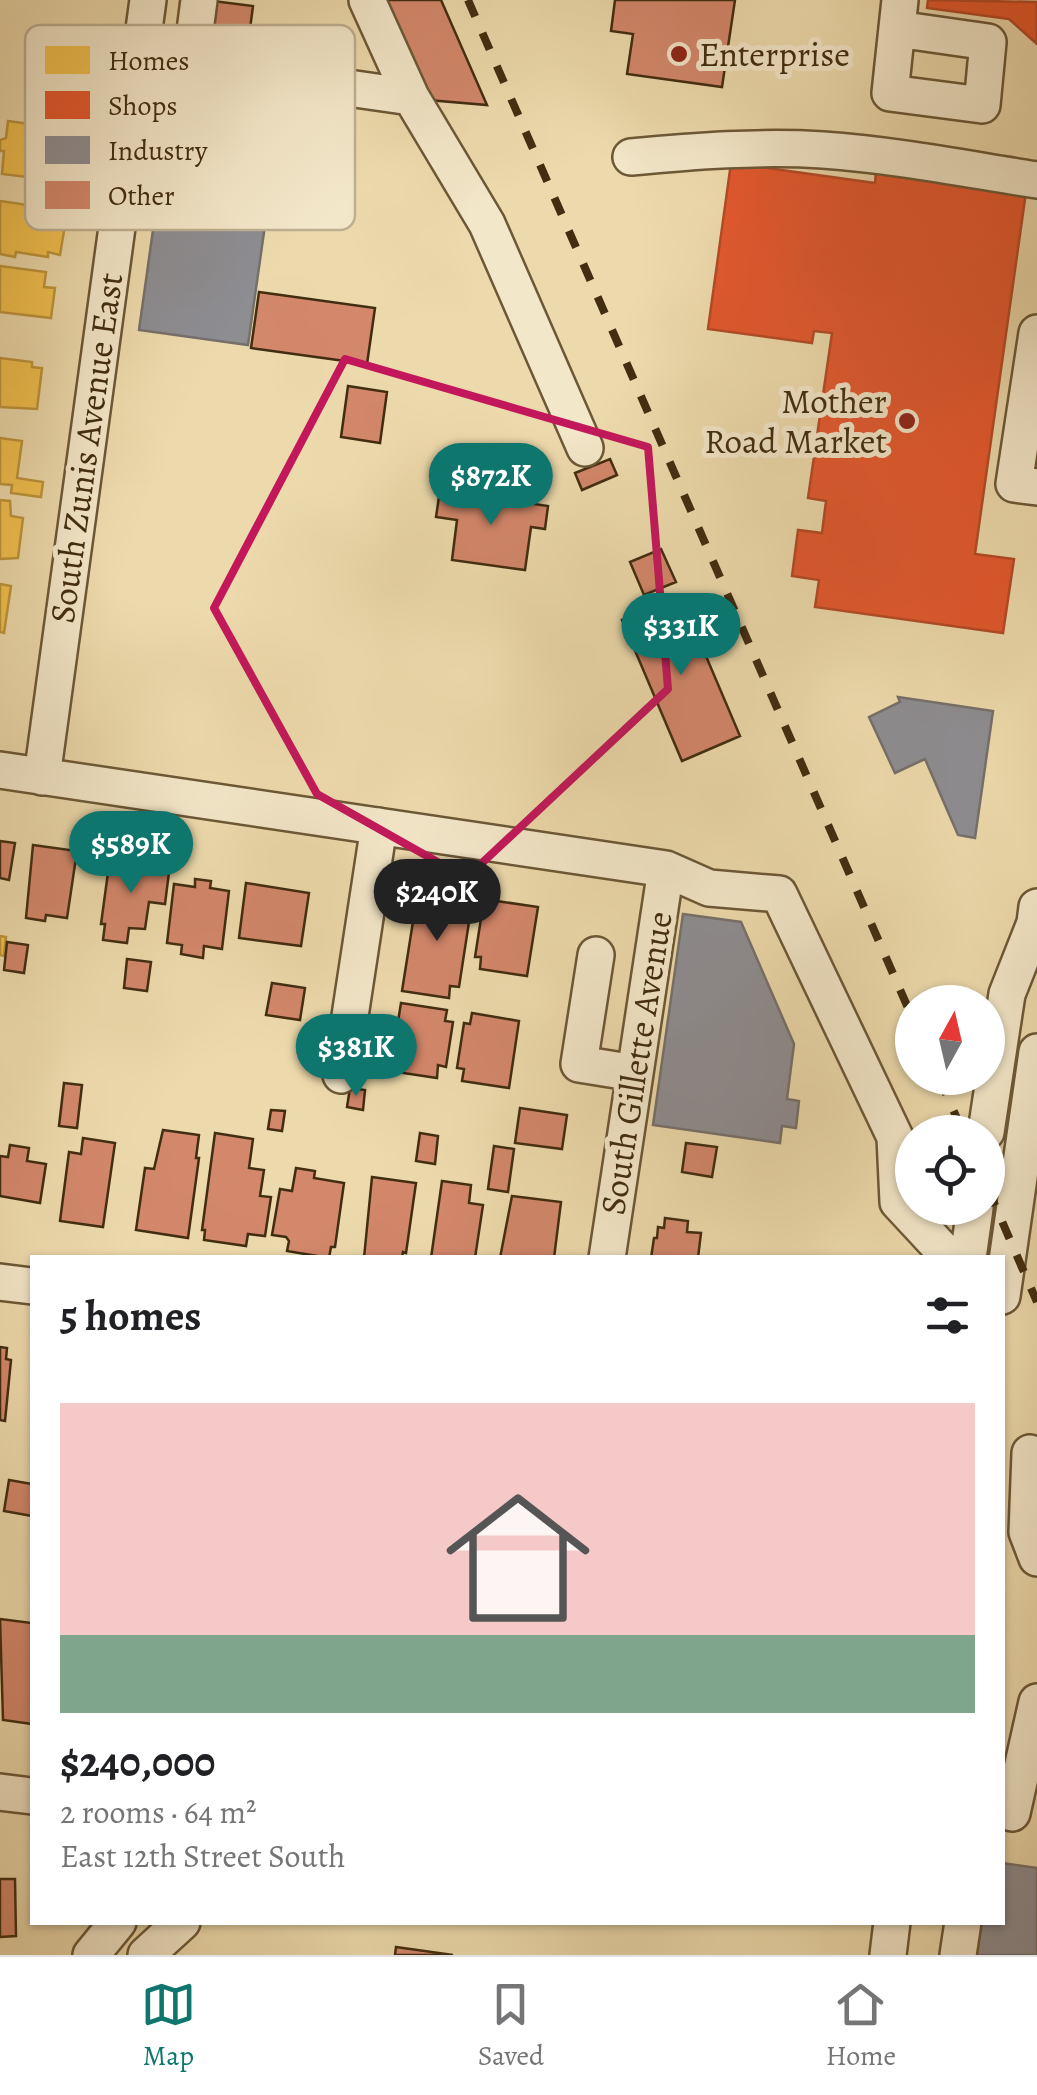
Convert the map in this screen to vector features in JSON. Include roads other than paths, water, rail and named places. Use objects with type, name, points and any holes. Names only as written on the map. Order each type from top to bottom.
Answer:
[{"type":"street","name":"South Zunis Avenue East","points":[[145,25],[148,0]]},
{"type":"street","points":[[367,0],[411,97],[486,224],[585,448]]},
{"type":"street","points":[[355,89],[411,97]]},
{"type":"street","points":[[631,157],[705,150],[818,150],[1037,180]]},
{"type":"street","name":"South Zunis Avenue East","points":[[42,776],[117,230]]},
{"type":"street","points":[[1037,333],[1014,484],[1037,487]]},
{"type":"street","points":[[0,770],[666,869],[709,888],[779,894],[895,1137],[898,1202],[947,1255]]},
{"type":"street","points":[[340,1075],[379,826]]},
{"type":"street","name":"South Gillette Avenue","points":[[606,1255],[666,869]]},
{"type":"street","points":[[989,1115],[1007,994],[1036,924]]},
{"type":"street","points":[[596,955],[579,1064],[635,1073]]},
{"type":"street","points":[[1005,1280],[1031,1142],[1037,1052]]},
{"type":"street","points":[[968,1255],[973,1225]]},
{"type":"street","points":[[0,1282],[30,1286]]},
{"type":"street","points":[[1023,1452],[1027,1532],[1037,1558]]},
{"type":"street","points":[[1017,1813],[1037,1702]]},
{"type":"street","points":[[0,1792],[30,1796]]},
{"type":"street","points":[[91,1955],[116,1925]]},
{"type":"street","points":[[146,1955],[179,1925]]},
{"type":"street","points":[[888,1955],[892,1925]]},
{"type":"street","points":[[958,1955],[962,1925]]},
{"type":"railway","points":[[468,0],[898,985]]},
{"type":"railway","points":[[947,1095],[955,1115]]},
{"type":"railway","points":[[1004,1225],[1037,1302]]},
{"type":"place","name":"Enterprise","points":[[679,54]]},
{"type":"place","name":"Mother Road Market","points":[[907,421]]}]
